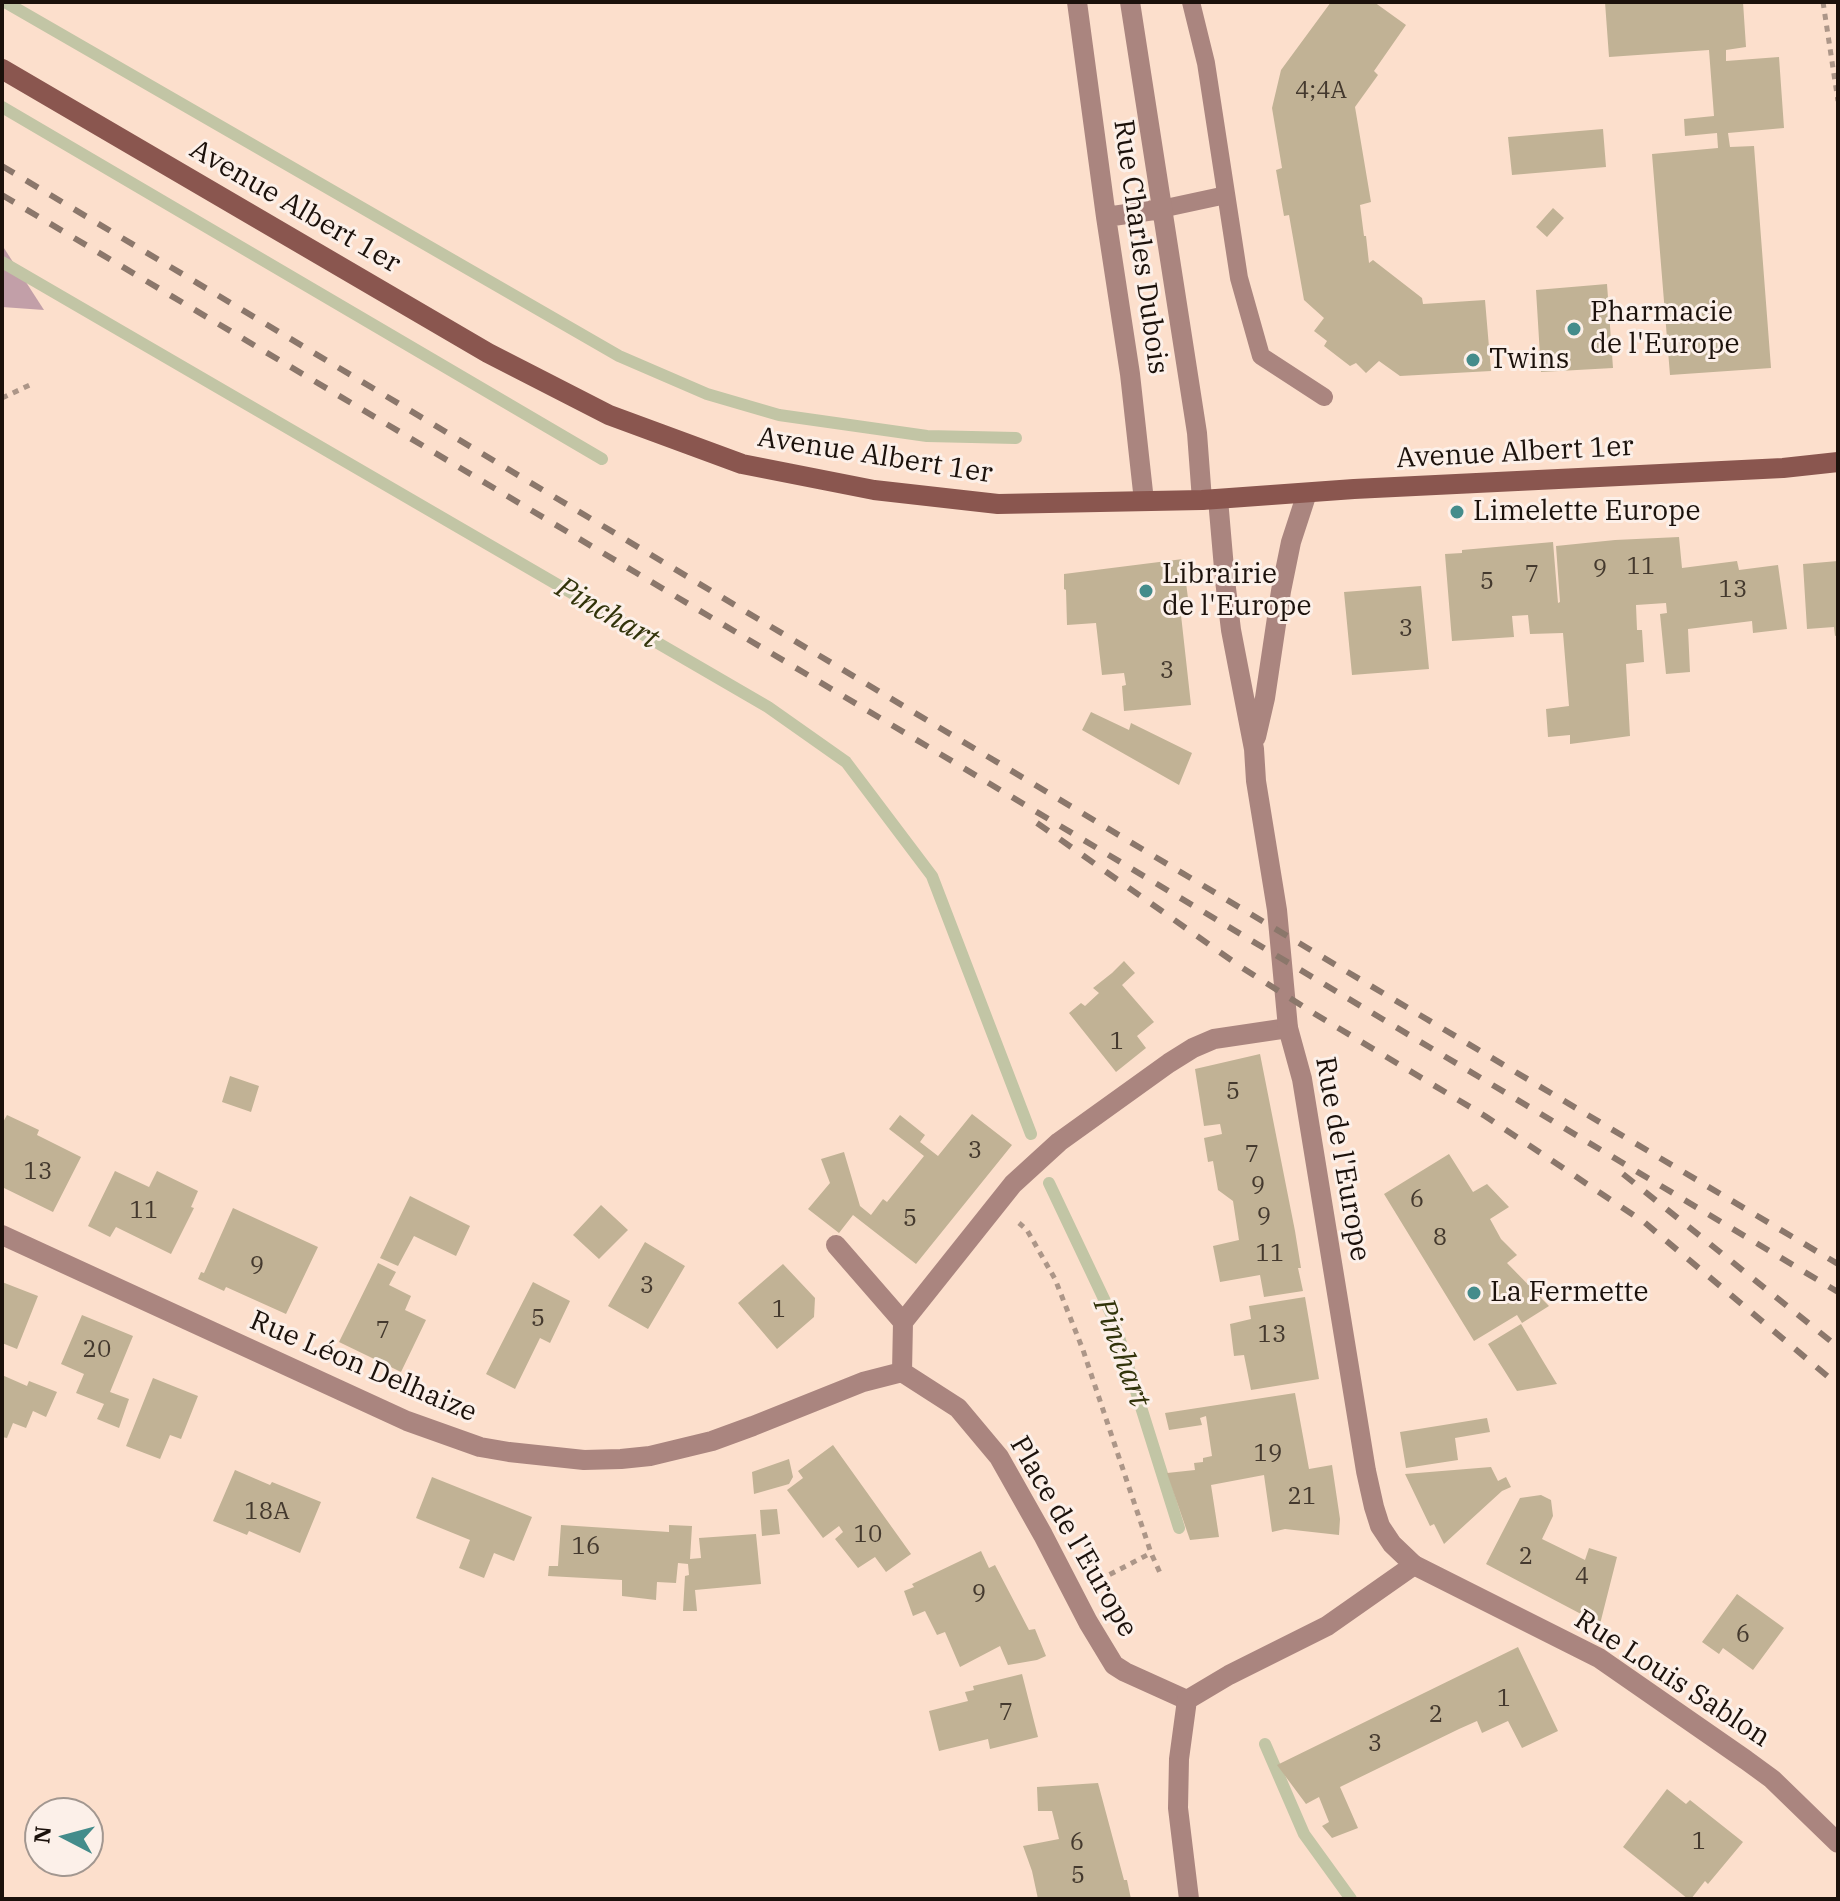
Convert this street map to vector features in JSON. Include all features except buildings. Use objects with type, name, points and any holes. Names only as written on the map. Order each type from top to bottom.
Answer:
[{"type":"main road","name":"Avenue Albert 1er","points":[[2,69],[488,353],[609,415],[742,464],[874,490],[998,504],[1210,500],[1354,489],[1783,468],[1838,462]]},
{"type":"street","name":"Rue Charles Dubois","points":[[1077,2],[1130,374],[1144,501]]},
{"type":"street","name":"Rue Charles Dubois","points":[[1130,2],[1210,500]]},
{"type":"street","points":[[1106,217],[1161,209]]},
{"type":"street","name":"Rue de l'Europe","points":[[1254,749],[1291,542],[1307,493]]},
{"type":"street","name":"Rue de l'Europe","points":[[1210,500],[1254,749],[1256,781],[1277,910],[1288,1028],[1302,1079],[1374,1507],[1380,1526],[1392,1544],[1414,1565]]},
{"type":"street","points":[[902,1372],[903,1322],[1013,1184],[1059,1142],[1169,1063],[1214,1039],[1288,1028]]},
{"type":"street","name":"Rue Léon Delhaize","points":[[2,1235],[407,1421],[480,1447],[509,1452],[584,1460],[650,1456],[712,1441],[863,1382],[902,1372]]},
{"type":"street","points":[[836,1245],[903,1322]]},
{"type":"street","name":"Place de l'Europe","points":[[902,1372],[958,1408],[999,1457],[1114,1665],[1187,1700]]},
{"type":"street","points":[[1189,1899],[1178,1808],[1179,1759],[1187,1700],[1244,1667],[1327,1626],[1414,1565]]},
{"type":"street","name":"Rue Louis Sablon","points":[[1414,1565],[1599,1658],[1772,1779],[1838,1843]]},
{"type":"lane","points":[[1191,2],[1206,63],[1239,278],[1261,356],[1324,397]]},
{"type":"lane","points":[[1161,209],[1226,195]]},
{"type":"path","points":[[1823,2],[1838,101]]},
{"type":"path","points":[[2,398],[32,384]]},
{"type":"path","points":[[996,1205],[1027,1230],[1055,1279],[1083,1350],[1161,1575]]},
{"type":"path","points":[[1074,1592],[1151,1553]]},
{"type":"shaded area","points":[[2,245],[44,310],[2,307]]},
{"type":"waterway","points":[[5,2],[619,356],[707,394],[779,415],[927,436],[1016,438]]},
{"type":"waterway","points":[[2,107],[602,459]]},
{"type":"waterway","name":"Pinchart","points":[[2,262],[768,707],[846,762],[932,876],[1031,1134]]},
{"type":"waterway","name":"Pinchart","points":[[1049,1183],[1113,1318],[1179,1528]]},
{"type":"waterway","name":"Pinchart","points":[[1265,1744],[1304,1834],[1351,1899]]},
{"type":"railway","points":[[2,166],[1838,1264]]},
{"type":"railway","points":[[2,195],[1838,1292]]},
{"type":"railway","points":[[1037,823],[1241,967],[1485,1116],[1644,1222],[1838,1385]]},
{"type":"railway","points":[[1623,1174],[1838,1347]]},
{"type":"place","name":"Pharmacie de l'Europe","points":[[1574,329]]},
{"type":"place","name":"Twins","points":[[1473,360]]},
{"type":"place","name":"Limelette Europe","points":[[1457,512]]},
{"type":"place","name":"Librairie de l'Europe","points":[[1146,591]]},
{"type":"place","name":"La Fermette","points":[[1474,1293]]}]
